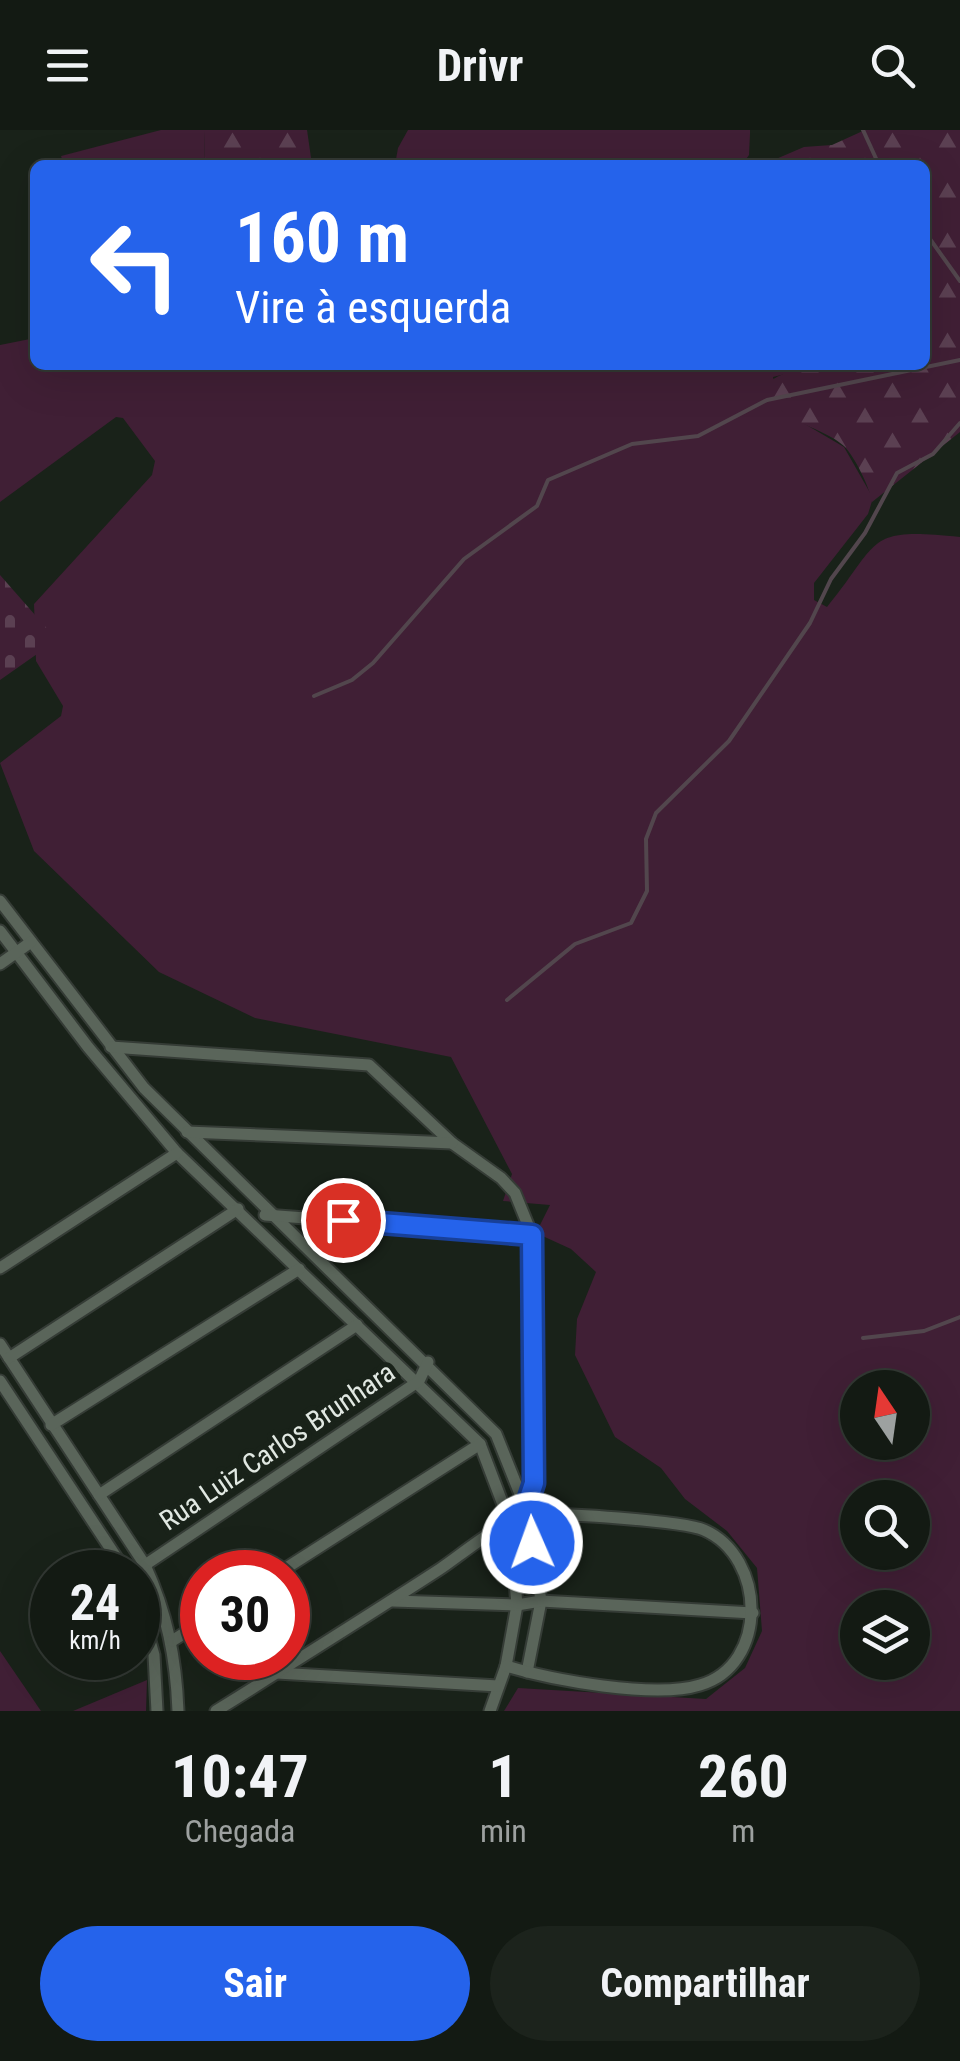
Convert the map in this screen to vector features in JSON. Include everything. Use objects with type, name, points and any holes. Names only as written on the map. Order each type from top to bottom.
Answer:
[{"type":"street","points":[[0,901],[144,1088],[267,1214],[428,1362],[496,1434],[527,1511],[541,1601],[527,1672]]},
{"type":"street","points":[[0,932],[178,1153],[480,1444],[510,1523],[517,1605],[506,1666],[490,1711]]},
{"type":"street","points":[[0,964],[31,942]]},
{"type":"street","points":[[111,1047],[369,1065],[452,1143],[515,1194],[532,1235],[534,1483],[527,1511],[310,1652]]},
{"type":"street","points":[[130,1098],[144,1088]]},
{"type":"street","points":[[187,1132],[452,1143]]},
{"type":"street","points":[[0,1268],[178,1153]]},
{"type":"street","points":[[9,1358],[238,1209]]},
{"type":"street","points":[[253,1222],[267,1214],[532,1235]]},
{"type":"street","points":[[50,1425],[299,1269]]},
{"type":"street","points":[[99,1495],[357,1325]]},
{"type":"street","points":[[0,1344],[135,1550]]},
{"type":"street","name":"Rua Luiz Carlos Brunhara","points":[[160,1555],[418,1381],[428,1362]]},
{"type":"street","points":[[0,1382],[111,1550]]},
{"type":"street","points":[[310,1553],[480,1444]]},
{"type":"street","points":[[506,1666],[588,1684],[685,1688],[702,1685],[732,1664],[743,1648],[753,1613],[746,1575],[737,1559],[704,1530],[527,1511]]},
{"type":"street","points":[[390,1601],[517,1605],[541,1601],[753,1613]]},
{"type":"street","points":[[160,1608],[172,1642],[178,1711]]},
{"type":"street","points":[[172,1642],[180,1637]]},
{"type":"street","points":[[310,1675],[498,1686]]},
{"type":"street","points":[[155,1680],[157,1711]]},
{"type":"street","points":[[216,1711],[265,1680]]},
{"type":"green space","points":[[161,130],[204,130],[205,160],[62,160],[61,156]]},
{"type":"green space","points":[[204,130],[307,130],[311,160],[205,160]]},
{"type":"green space","points":[[408,130],[750,130],[746,160],[396,160]]},
{"type":"green space","points":[[865,130],[960,130],[960,432],[872,502],[853,457],[844,446],[786,414],[769,397],[766,385],[794,370],[930,370],[930,160],[774,160],[804,147],[832,145]]},
{"type":"green space","points":[[30,339],[30,370],[801,370],[773,377],[781,410],[844,447],[873,498],[868,514],[814,583],[814,600],[827,607],[868,553],[890,537],[960,537],[960,1711],[504,1711],[518,1688],[706,1699],[745,1668],[762,1631],[757,1568],[727,1531],[685,1499],[661,1468],[615,1437],[575,1355],[577,1319],[596,1272],[571,1249],[536,1233],[550,1205],[503,1201],[512,1174],[451,1057],[255,1018],[159,972],[34,851],[0,763],[61,716],[63,706],[36,661],[34,604],[152,475],[155,461],[123,418],[116,417],[0,502],[0,345]]},
{"type":"green space","points":[[0,575],[57,640],[0,680]]},
{"type":"green space","points":[[0,1651],[41,1711],[0,1711]]},
{"type":"green space","points":[[147,1680],[146,1711],[73,1711]]},
{"type":"waterway","points":[[863,130],[877,160]]},
{"type":"waterway","points":[[930,239],[960,281]]},
{"type":"waterway","points":[[930,366],[960,360]]},
{"type":"waterway","points":[[314,696],[352,680],[373,663],[464,559],[537,506],[548,480],[632,444],[698,436],[767,400],[912,370]]},
{"type":"waterway","points":[[507,1000],[575,944],[631,923],[647,891],[646,839],[656,813],[729,741],[810,623],[831,579],[865,533],[897,473],[933,454],[960,423]]},
{"type":"waterway","points":[[863,1338],[924,1331],[960,1317]]},
{"type":"route","points":[[343,1220],[532,1235],[534,1483],[526,1507],[532,1543]]}]
